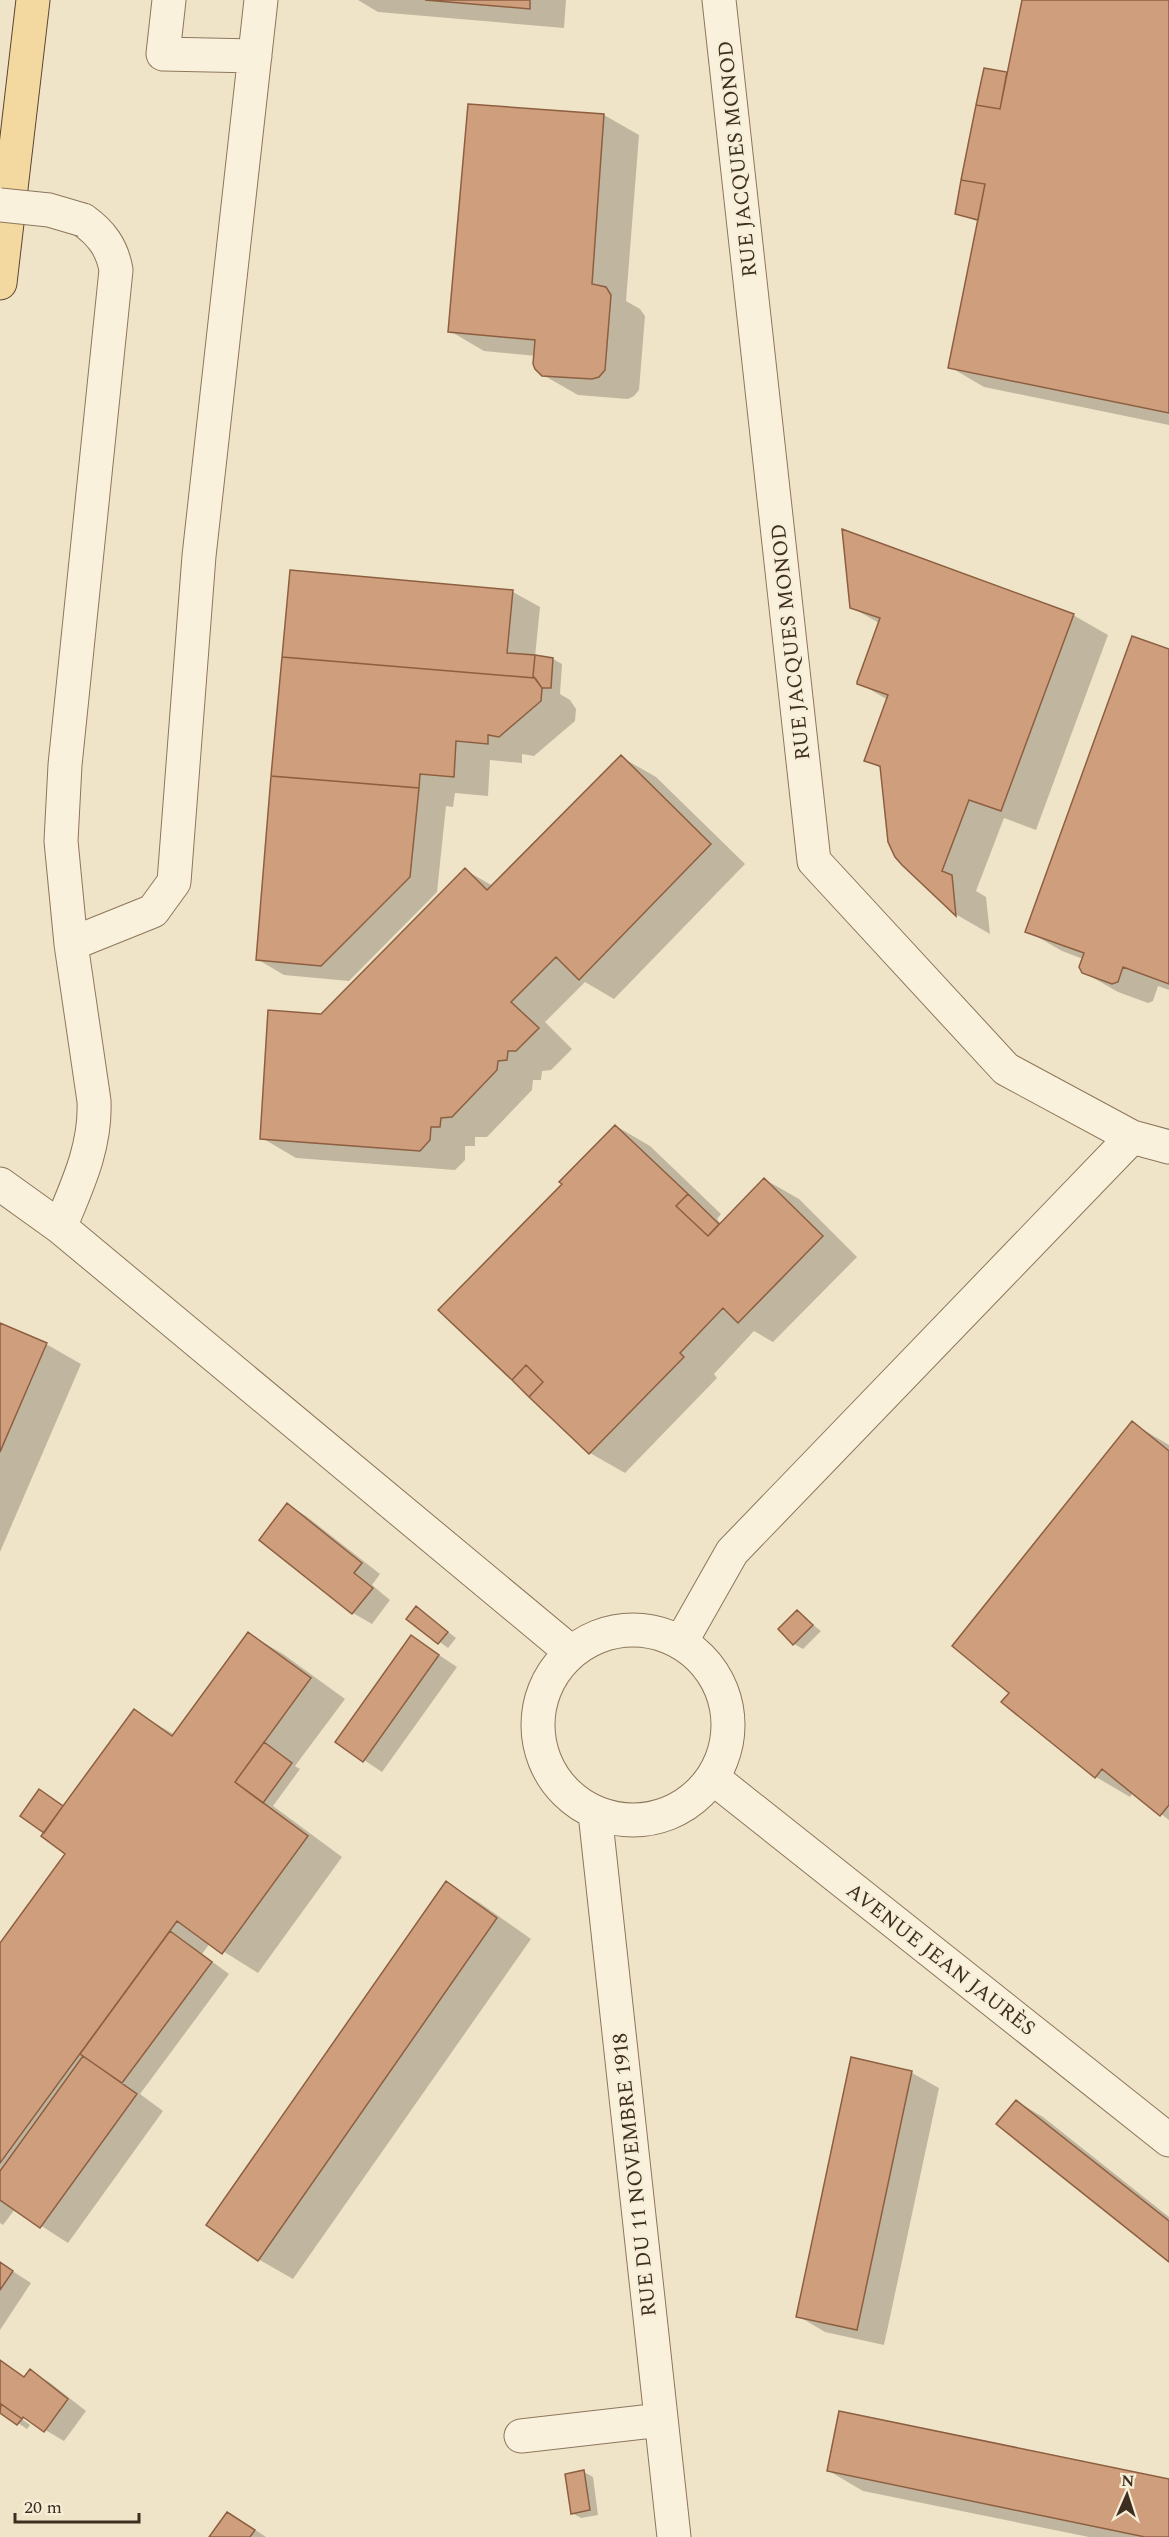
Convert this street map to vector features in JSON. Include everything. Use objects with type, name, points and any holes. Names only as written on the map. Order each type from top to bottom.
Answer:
[{"type":"main road","points":[[0,283],[33,0]]},
{"type":"street","points":[[169,0],[163,54],[255,56]]},
{"type":"street","points":[[71,944],[153,910],[174,882],[199,556],[261,0]]},
{"type":"street","name":"RUE JACQUES MONOD","points":[[719,0],[814,861],[1006,1069],[1132,1137],[1169,1147]]},
{"type":"street","points":[[0,205],[49,210],[83,220],[104,238],[111,250],[116,270],[65,776],[61,841],[71,944],[94,1101],[95,1122],[91,1144],[60,1227]]},
{"type":"street","points":[[681,1642],[732,1552],[1132,1137]]},
{"type":"street","points":[[0,1184],[60,1227],[571,1652]]},
{"type":"street","points":[[624,1630],[654,1631],[681,1642],[710,1668],[726,1703],[727,1742],[713,1778],[690,1802],[660,1816],[627,1820],[595,1813],[568,1794],[548,1769],[538,1739],[539,1707],[550,1677],[571,1652],[596,1637],[624,1630]]},
{"type":"street","name":"AVENUE JEAN JAURÈS","points":[[713,1778],[1169,2140]]},
{"type":"street","name":"RUE DU 11 NOVEMBRE 1918","points":[[595,1813],[674,2537]]},
{"type":"street","points":[[521,2436],[661,2420]]},
{"type":"building","points":[[425,0],[530,0],[530,9]]},
{"type":"building","points":[[1022,0],[1169,0],[1169,413],[948,368],[985,184],[961,180],[976,105],[1000,109]]},
{"type":"building","points":[[984,68],[1007,72],[1000,109],[976,105]]},
{"type":"building","points":[[468,104],[604,114],[592,284],[606,287],[611,295],[605,370],[599,377],[592,379],[542,376],[533,364],[535,340],[448,332]]},
{"type":"building","points":[[961,180],[985,184],[978,220],[955,214]]},
{"type":"building","points":[[842,529],[1074,614],[1001,811],[969,800],[942,871],[952,875],[956,916],[895,857],[888,842],[880,766],[864,761],[888,695],[857,684],[880,618],[850,608]]},
{"type":"building","points":[[290,570],[513,590],[507,653],[535,655],[533,676],[535,678],[282,657]]},
{"type":"building","points":[[1132,636],[1169,649],[1169,984],[1123,967],[1118,982],[1112,984],[1082,973],[1079,967],[1084,953],[1025,932]]},
{"type":"building","points":[[535,655],[553,658],[551,688],[542,688],[533,676]]},
{"type":"building","points":[[282,657],[535,678],[542,688],[541,701],[499,737],[488,735],[488,744],[456,741],[454,777],[420,774],[419,788],[271,776]]},
{"type":"building","points":[[621,755],[711,844],[579,980],[556,957],[511,1002],[539,1028],[516,1051],[508,1051],[507,1060],[498,1061],[497,1070],[452,1117],[441,1118],[440,1127],[431,1127],[430,1140],[420,1151],[260,1139],[268,1010],[321,1014],[465,868],[487,890]]},
{"type":"building","points":[[271,776],[419,788],[410,877],[321,966],[256,960]]},
{"type":"building","points":[[615,1125],[688,1194],[676,1206],[708,1236],[764,1178],[823,1236],[738,1323],[723,1308],[680,1353],[684,1357],[589,1454],[529,1397],[543,1382],[526,1365],[512,1380],[438,1310],[562,1184],[559,1182]]},
{"type":"building","points":[[688,1194],[719,1224],[708,1236],[676,1206]]},
{"type":"building","points":[[0,1323],[47,1343],[0,1452]]},
{"type":"building","points":[[526,1365],[543,1382],[529,1397],[512,1380]]},
{"type":"building","points":[[1132,1421],[1169,1451],[1169,1805],[1160,1816],[1102,1769],[1095,1778],[1001,1702],[1009,1693],[952,1646]]},
{"type":"building","points":[[287,1503],[362,1563],[354,1573],[373,1588],[352,1614],[259,1540]]},
{"type":"building","points":[[416,1606],[448,1632],[438,1644],[406,1619]]},
{"type":"building","points":[[797,1610],[813,1625],[793,1645],[778,1629]]},
{"type":"building","points":[[248,1632],[311,1678],[235,1782],[308,1836],[222,1954],[177,1921],[0,2163],[0,1943],[65,1854],[41,1836],[134,1709],[172,1736]]},
{"type":"building","points":[[411,1635],[439,1655],[363,1762],[335,1742]]},
{"type":"building","points":[[264,1742],[292,1763],[263,1803],[235,1782]]},
{"type":"building","points":[[39,1789],[63,1806],[44,1833],[20,1816]]},
{"type":"building","points":[[446,1881],[497,1918],[258,2261],[206,2225]]},
{"type":"building","points":[[170,1931],[212,1962],[122,2083],[80,2054]]},
{"type":"building","points":[[83,2056],[137,2094],[40,2228],[0,2200],[0,2171]]},
{"type":"building","points":[[851,2057],[912,2071],[857,2330],[796,2317]]},
{"type":"building","points":[[1016,2100],[1169,2221],[1169,2262],[996,2124]]},
{"type":"building","points":[[0,2262],[13,2271],[0,2290]]},
{"type":"building","points":[[0,2360],[24,2377],[30,2369],[68,2399],[44,2432],[1,2404],[0,2407]]},
{"type":"building","points":[[1,2404],[22,2419],[17,2425],[0,2413]]},
{"type":"building","points":[[839,2411],[1169,2479],[1169,2537],[1145,2537],[827,2471]]},
{"type":"building","points":[[584,2470],[590,2510],[571,2514],[565,2474]]},
{"type":"building","points":[[227,2512],[255,2530],[250,2537],[209,2537]]}]
